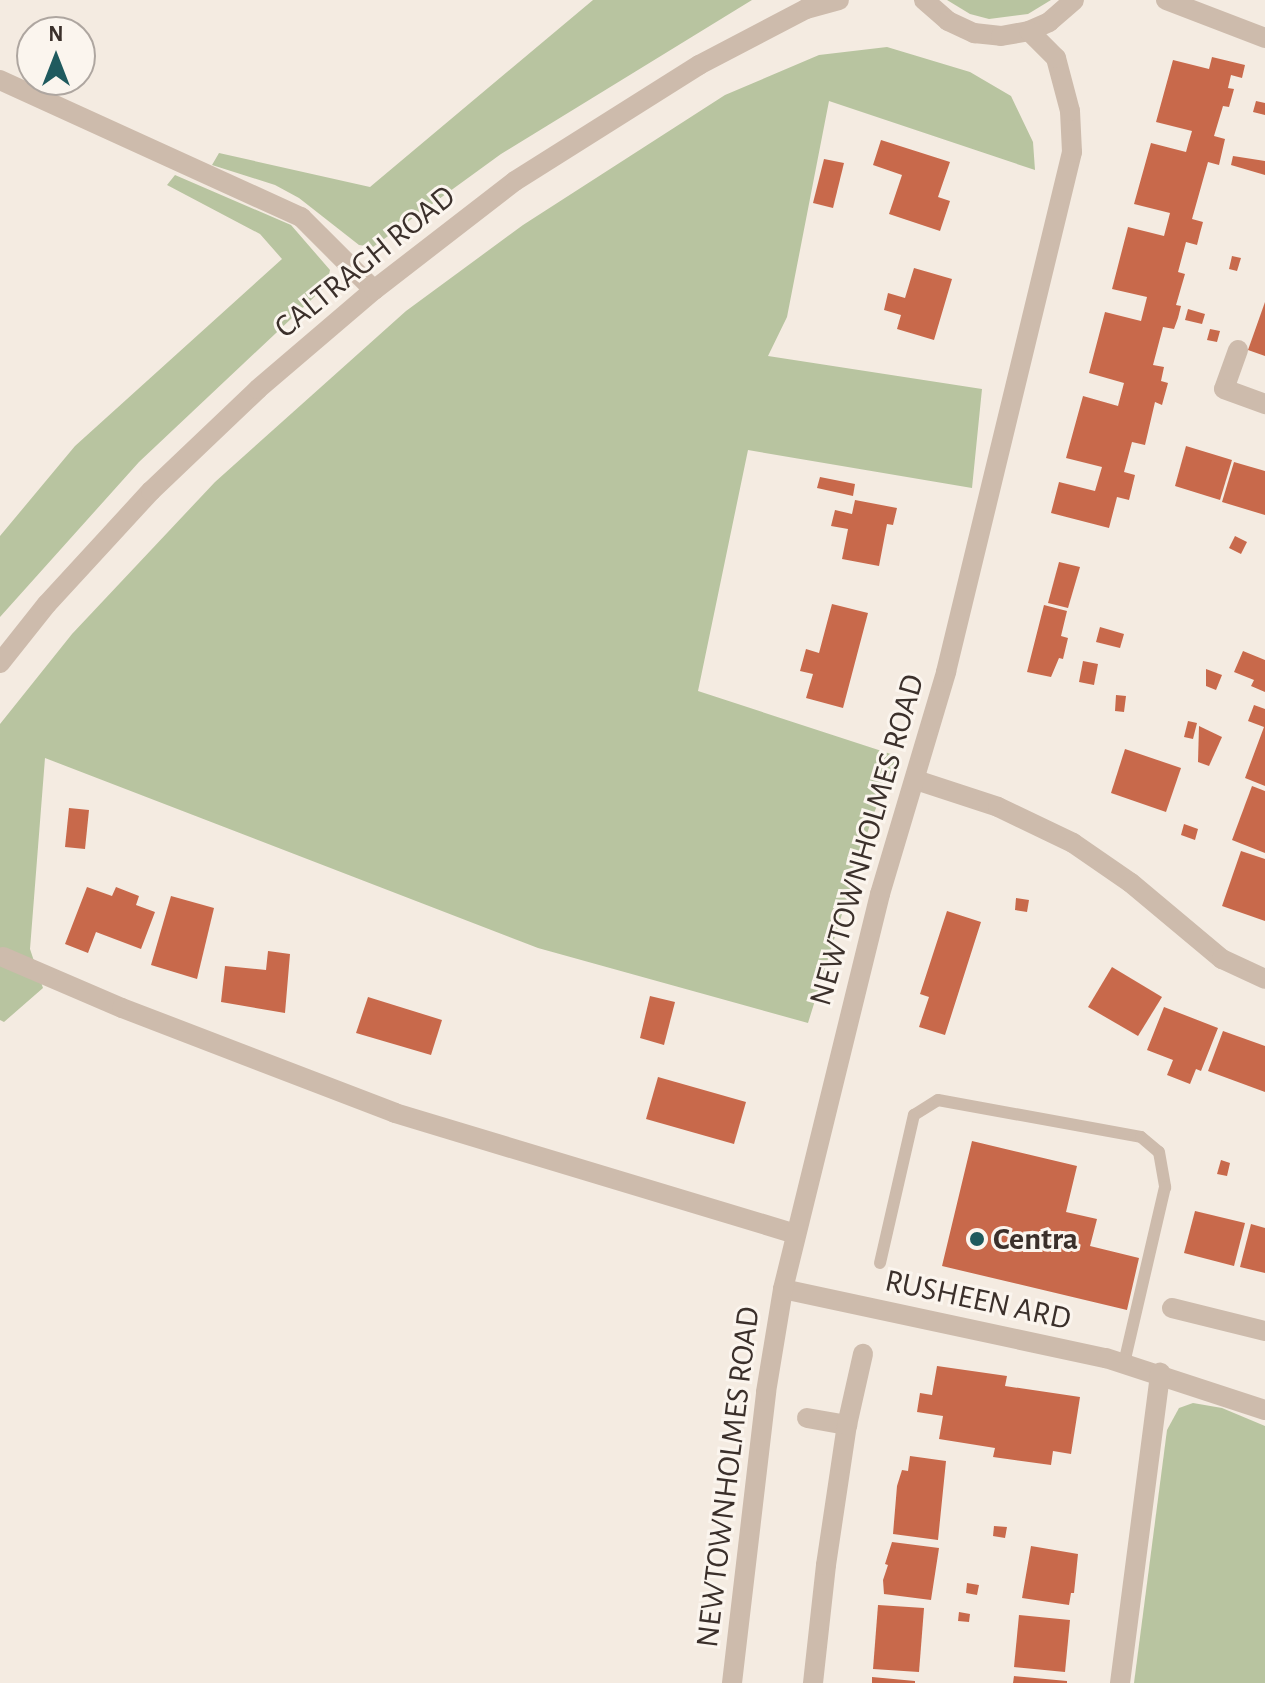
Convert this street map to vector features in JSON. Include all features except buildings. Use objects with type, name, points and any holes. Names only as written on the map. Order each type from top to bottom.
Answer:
[{"type":"street","name":"CALTRAGH ROAD","points":[[0,663],[47,604],[151,491],[258,389],[374,290],[515,181],[699,65],[806,9],[839,0]]},
{"type":"street","points":[[924,0],[948,21],[974,33],[1001,36],[1029,31],[1049,22],[1074,0]]},
{"type":"street","points":[[1166,0],[1265,38]]},
{"type":"street","name":"NEWTOWNHOLMES ROAD","points":[[732,1683],[764,1407],[795,1234],[880,894],[916,780],[953,642],[1060,214],[1072,152],[1070,111],[1056,58],[1029,31]]},
{"type":"street","points":[[0,80],[301,217],[374,290]]},
{"type":"street","points":[[1238,350],[1224,389],[1265,404]]},
{"type":"street","points":[[916,780],[998,807],[1073,843],[1131,883],[1222,959],[1265,979]]},
{"type":"street","points":[[3,957],[122,1008],[395,1113],[795,1234]]},
{"type":"street","name":"RUSHEEN ARD","points":[[783,1289],[1124,1363],[1265,1410]]},
{"type":"street","points":[[1172,1308],[1265,1331]]},
{"type":"street","points":[[813,1683],[826,1565],[847,1425],[863,1354]]},
{"type":"street","points":[[1120,1683],[1160,1373]]},
{"type":"street","points":[[807,1418],[847,1425]]},
{"type":"lane","points":[[880,1263],[914,1115],[938,1100],[1141,1137],[1159,1152],[1165,1187],[1124,1363]]},
{"type":"green space","points":[[593,0],[752,0],[501,154],[373,247],[359,245],[299,198],[275,185],[212,165],[219,153],[370,187]]},
{"type":"green space","points":[[947,0],[1051,0],[1028,14],[989,19],[970,14]]},
{"type":"green space","points":[[887,47],[970,72],[1011,96],[1033,142],[1035,170],[829,101],[787,317],[768,356],[982,389],[972,488],[748,450],[698,691],[897,756],[872,818],[808,1023],[538,948],[45,758],[30,949],[43,988],[4,1022],[0,1020],[0,724],[72,634],[215,482],[406,311],[523,225],[725,95],[819,55]]},
{"type":"green space","points":[[175,175],[291,225],[330,270],[327,285],[139,462],[0,617],[0,536],[75,446],[282,259],[260,234],[167,185]]},
{"type":"green space","points":[[1193,1403],[1222,1408],[1265,1426],[1265,1683],[1134,1683],[1167,1430],[1179,1408]]},
{"type":"place","name":"Centra","points":[[977,1239]]}]
